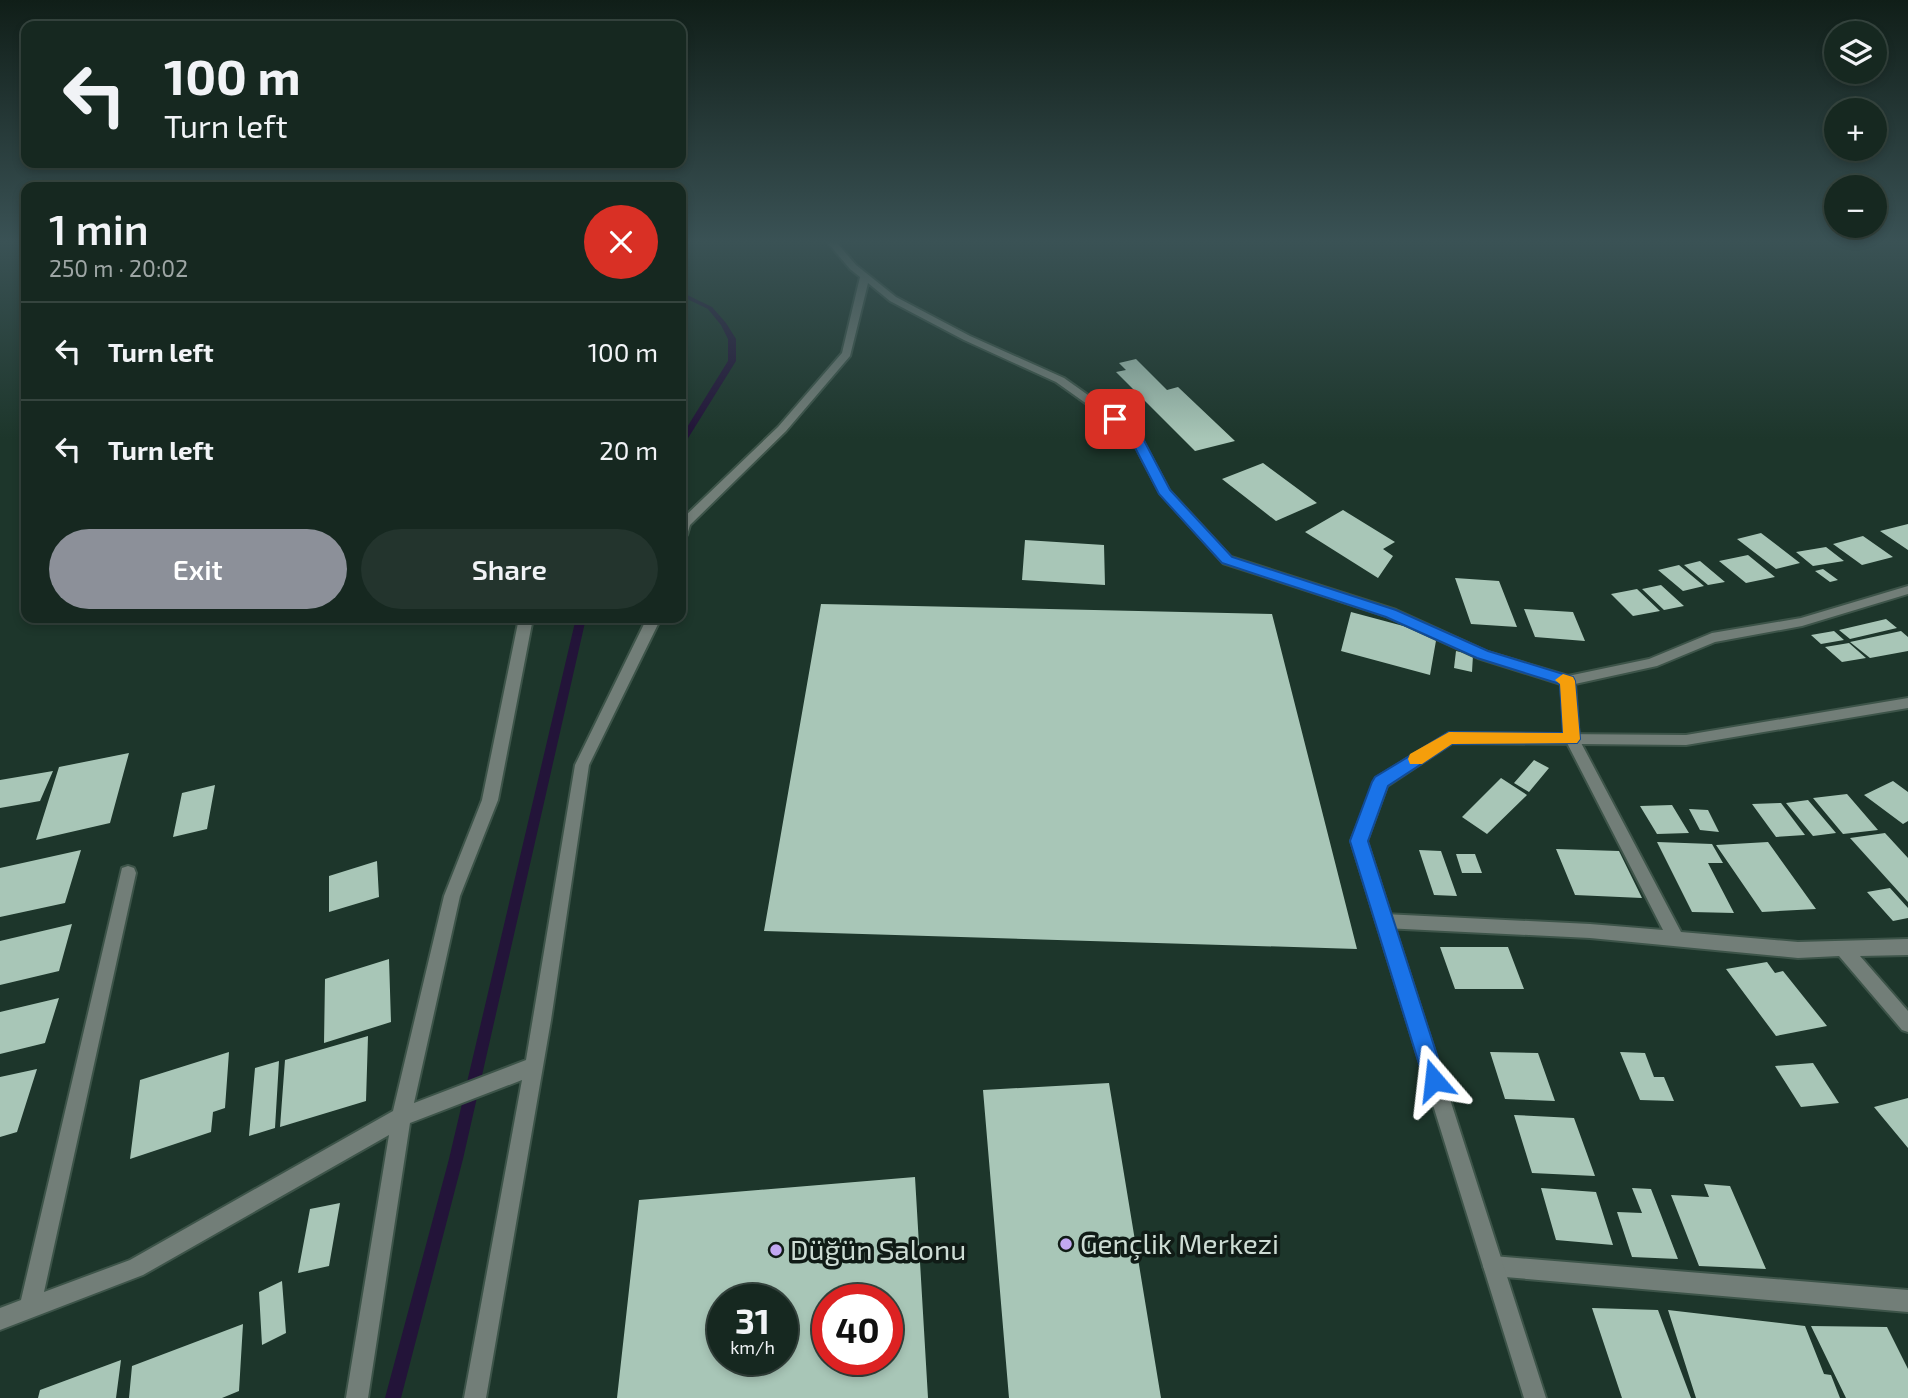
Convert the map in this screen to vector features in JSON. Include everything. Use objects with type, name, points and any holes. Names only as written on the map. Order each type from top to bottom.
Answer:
[{"type":"street","points":[[686,522],[782,429],[847,354],[858,308]]},
{"type":"street","points":[[911,308],[967,338],[1060,380],[1133,432],[1164,491],[1227,560],[1391,613],[1483,654],[1568,681],[1653,663],[1712,638],[1802,622],[1908,590]]},
{"type":"street","points":[[356,1398],[401,1116],[452,896],[490,800],[525,623]]},
{"type":"street","points":[[475,1398],[534,1066],[582,765],[652,623]]},
{"type":"street","points":[[1568,681],[1572,739],[1676,939]]},
{"type":"street","points":[[1535,1398],[1359,841],[1381,782],[1449,738],[1686,740],[1908,703]]},
{"type":"street","points":[[30,1308],[128,873]]},
{"type":"street","points":[[1384,921],[1590,931],[1798,950],[1908,947]]},
{"type":"street","points":[[1843,949],[1908,1024]]},
{"type":"street","points":[[0,1320],[136,1268],[401,1116],[534,1066]]},
{"type":"street","points":[[1493,1266],[1908,1301]]},
{"type":"building","points":[[1136,359],[1167,390],[1178,387],[1235,441],[1195,451],[1116,372],[1126,370],[1119,363]]},
{"type":"building","points":[[1263,463],[1317,503],[1276,521],[1222,479]]},
{"type":"building","points":[[1343,510],[1395,542],[1383,549],[1393,556],[1378,578],[1305,532]]},
{"type":"building","points":[[1908,524],[1908,550],[1880,531]]},
{"type":"building","points":[[1761,533],[1800,563],[1776,569],[1737,539]]},
{"type":"building","points":[[1863,536],[1893,557],[1862,565],[1833,544]]},
{"type":"building","points":[[1025,540],[1104,545],[1105,585],[1022,580]]},
{"type":"building","points":[[1826,547],[1844,561],[1813,566],[1796,552]]},
{"type":"building","points":[[1748,555],[1775,577],[1746,583],[1719,561]]},
{"type":"building","points":[[1700,561],[1725,582],[1708,585],[1684,565]]},
{"type":"building","points":[[1679,565],[1704,586],[1683,591],[1658,570]]},
{"type":"building","points":[[1823,569],[1838,580],[1830,582],[1815,571]]},
{"type":"building","points":[[1455,578],[1499,581],[1517,627],[1471,624]]},
{"type":"building","points":[[1661,585],[1684,606],[1664,610],[1642,589]]},
{"type":"building","points":[[1637,589],[1660,611],[1633,616],[1611,594]]},
{"type":"building","points":[[821,604],[1272,614],[1357,949],[764,931]]},
{"type":"building","points":[[1524,609],[1573,612],[1585,641],[1535,637]]},
{"type":"building","points":[[1351,612],[1437,635],[1430,675],[1341,651]]},
{"type":"building","points":[[1886,619],[1897,628],[1850,639],[1839,630]]},
{"type":"building","points":[[1834,631],[1844,640],[1821,644],[1811,635]]},
{"type":"building","points":[[1901,631],[1908,637],[1908,651],[1870,658],[1850,642]]},
{"type":"building","points":[[1849,643],[1866,658],[1842,662],[1825,647]]},
{"type":"building","points":[[1456,651],[1473,655],[1472,672],[1454,668]]},
{"type":"building","points":[[129,753],[110,823],[36,840],[59,767]]},
{"type":"building","points":[[1534,760],[1549,768],[1529,792],[1514,783]]},
{"type":"building","points":[[53,771],[40,801],[0,808],[0,780]]},
{"type":"building","points":[[1501,778],[1527,795],[1487,834],[1462,817]]},
{"type":"building","points":[[1893,781],[1908,792],[1908,821],[1903,824],[1864,795]]},
{"type":"building","points":[[215,785],[207,829],[173,837],[182,793]]},
{"type":"building","points":[[1847,794],[1878,830],[1843,834],[1813,798]]},
{"type":"building","points":[[1808,800],[1836,833],[1813,836],[1786,803]]},
{"type":"building","points":[[1781,803],[1805,835],[1776,837],[1752,804]]},
{"type":"building","points":[[1672,805],[1689,833],[1657,834],[1640,806]]},
{"type":"building","points":[[1689,809],[1708,810],[1719,832],[1700,830]]},
{"type":"building","points":[[1885,833],[1908,858],[1908,902],[1850,838]]},
{"type":"building","points":[[1657,842],[1712,844],[1723,863],[1708,863],[1734,913],[1692,912]]},
{"type":"building","points":[[1768,842],[1816,909],[1762,912],[1716,845]]},
{"type":"building","points":[[1556,849],[1619,851],[1642,898],[1575,895]]},
{"type":"building","points":[[81,850],[65,903],[0,917],[0,868]]},
{"type":"building","points":[[1419,850],[1441,851],[1457,896],[1434,895]]},
{"type":"building","points":[[1456,854],[1475,854],[1482,873],[1462,873]]},
{"type":"building","points":[[377,861],[379,897],[329,912],[329,876]]},
{"type":"building","points":[[1890,888],[1908,908],[1908,918],[1893,921],[1867,892]]},
{"type":"building","points":[[72,924],[59,971],[0,985],[0,941]]},
{"type":"building","points":[[1440,947],[1508,947],[1524,989],[1455,989]]},
{"type":"building","points":[[389,959],[391,1022],[324,1043],[325,979]]},
{"type":"building","points":[[1767,962],[1775,973],[1783,971],[1827,1026],[1776,1036],[1726,969]]},
{"type":"building","points":[[59,998],[45,1043],[0,1054],[0,1012]]},
{"type":"building","points":[[368,1036],[366,1101],[280,1127],[285,1060]]},
{"type":"building","points":[[229,1052],[225,1108],[213,1112],[211,1132],[130,1159],[140,1080]]},
{"type":"building","points":[[1490,1052],[1538,1053],[1555,1101],[1505,1099]]},
{"type":"building","points":[[1620,1052],[1645,1053],[1654,1077],[1664,1077],[1674,1101],[1640,1100]]},
{"type":"building","points":[[279,1061],[275,1128],[249,1136],[255,1068]]},
{"type":"building","points":[[1813,1063],[1839,1103],[1801,1107],[1775,1066]]},
{"type":"building","points":[[37,1069],[17,1132],[0,1137],[0,1077]]},
{"type":"building","name":"Gençlik Merkezi","points":[[1109,1083],[1161,1398],[1009,1398],[983,1090]]},
{"type":"building","points":[[1908,1098],[1908,1148],[1874,1107]]},
{"type":"building","points":[[1514,1115],[1574,1118],[1595,1176],[1532,1173]]},
{"type":"building","name":"Düğün Salonu","points":[[915,1177],[928,1398],[617,1398],[639,1200]]},
{"type":"building","points":[[1704,1184],[1730,1186],[1766,1269],[1699,1266],[1671,1195],[1709,1197]]},
{"type":"building","points":[[1541,1188],[1596,1192],[1613,1245],[1556,1240]]},
{"type":"building","points":[[1632,1188],[1651,1189],[1678,1259],[1632,1257],[1617,1212],[1642,1213]]},
{"type":"building","points":[[340,1203],[329,1266],[298,1273],[310,1209]]},
{"type":"building","points":[[282,1281],[286,1333],[262,1345],[259,1292]]},
{"type":"building","points":[[1592,1308],[1658,1310],[1691,1398],[1622,1398]]},
{"type":"building","points":[[1668,1310],[1805,1326],[1824,1374],[1831,1375],[1840,1398],[1696,1398]]},
{"type":"building","points":[[243,1324],[239,1391],[222,1398],[129,1398],[132,1366]]},
{"type":"building","points":[[1811,1326],[1887,1327],[1908,1369],[1908,1398],[1846,1398]]},
{"type":"building","points":[[121,1360],[116,1398],[38,1398],[40,1390]]},
{"type":"waterway","points":[[686,435],[732,361],[732,339],[724,324],[710,308]]},
{"type":"waterway","points":[[393,1398],[456,1159],[580,623]]},
{"type":"slow traffic","points":[[1416,759],[1449,738],[1572,739],[1568,681],[1563,680]]},
{"type":"place","name":"Gençlik Merkezi","points":[[1066,1244]]},
{"type":"place","name":"Düğün Salonu","points":[[776,1250]]},
{"type":"route","points":[[1115,419],[1133,432],[1164,491],[1227,560],[1391,613],[1483,654],[1568,681],[1572,739],[1449,738],[1381,782],[1359,841],[1434,1080]]}]
